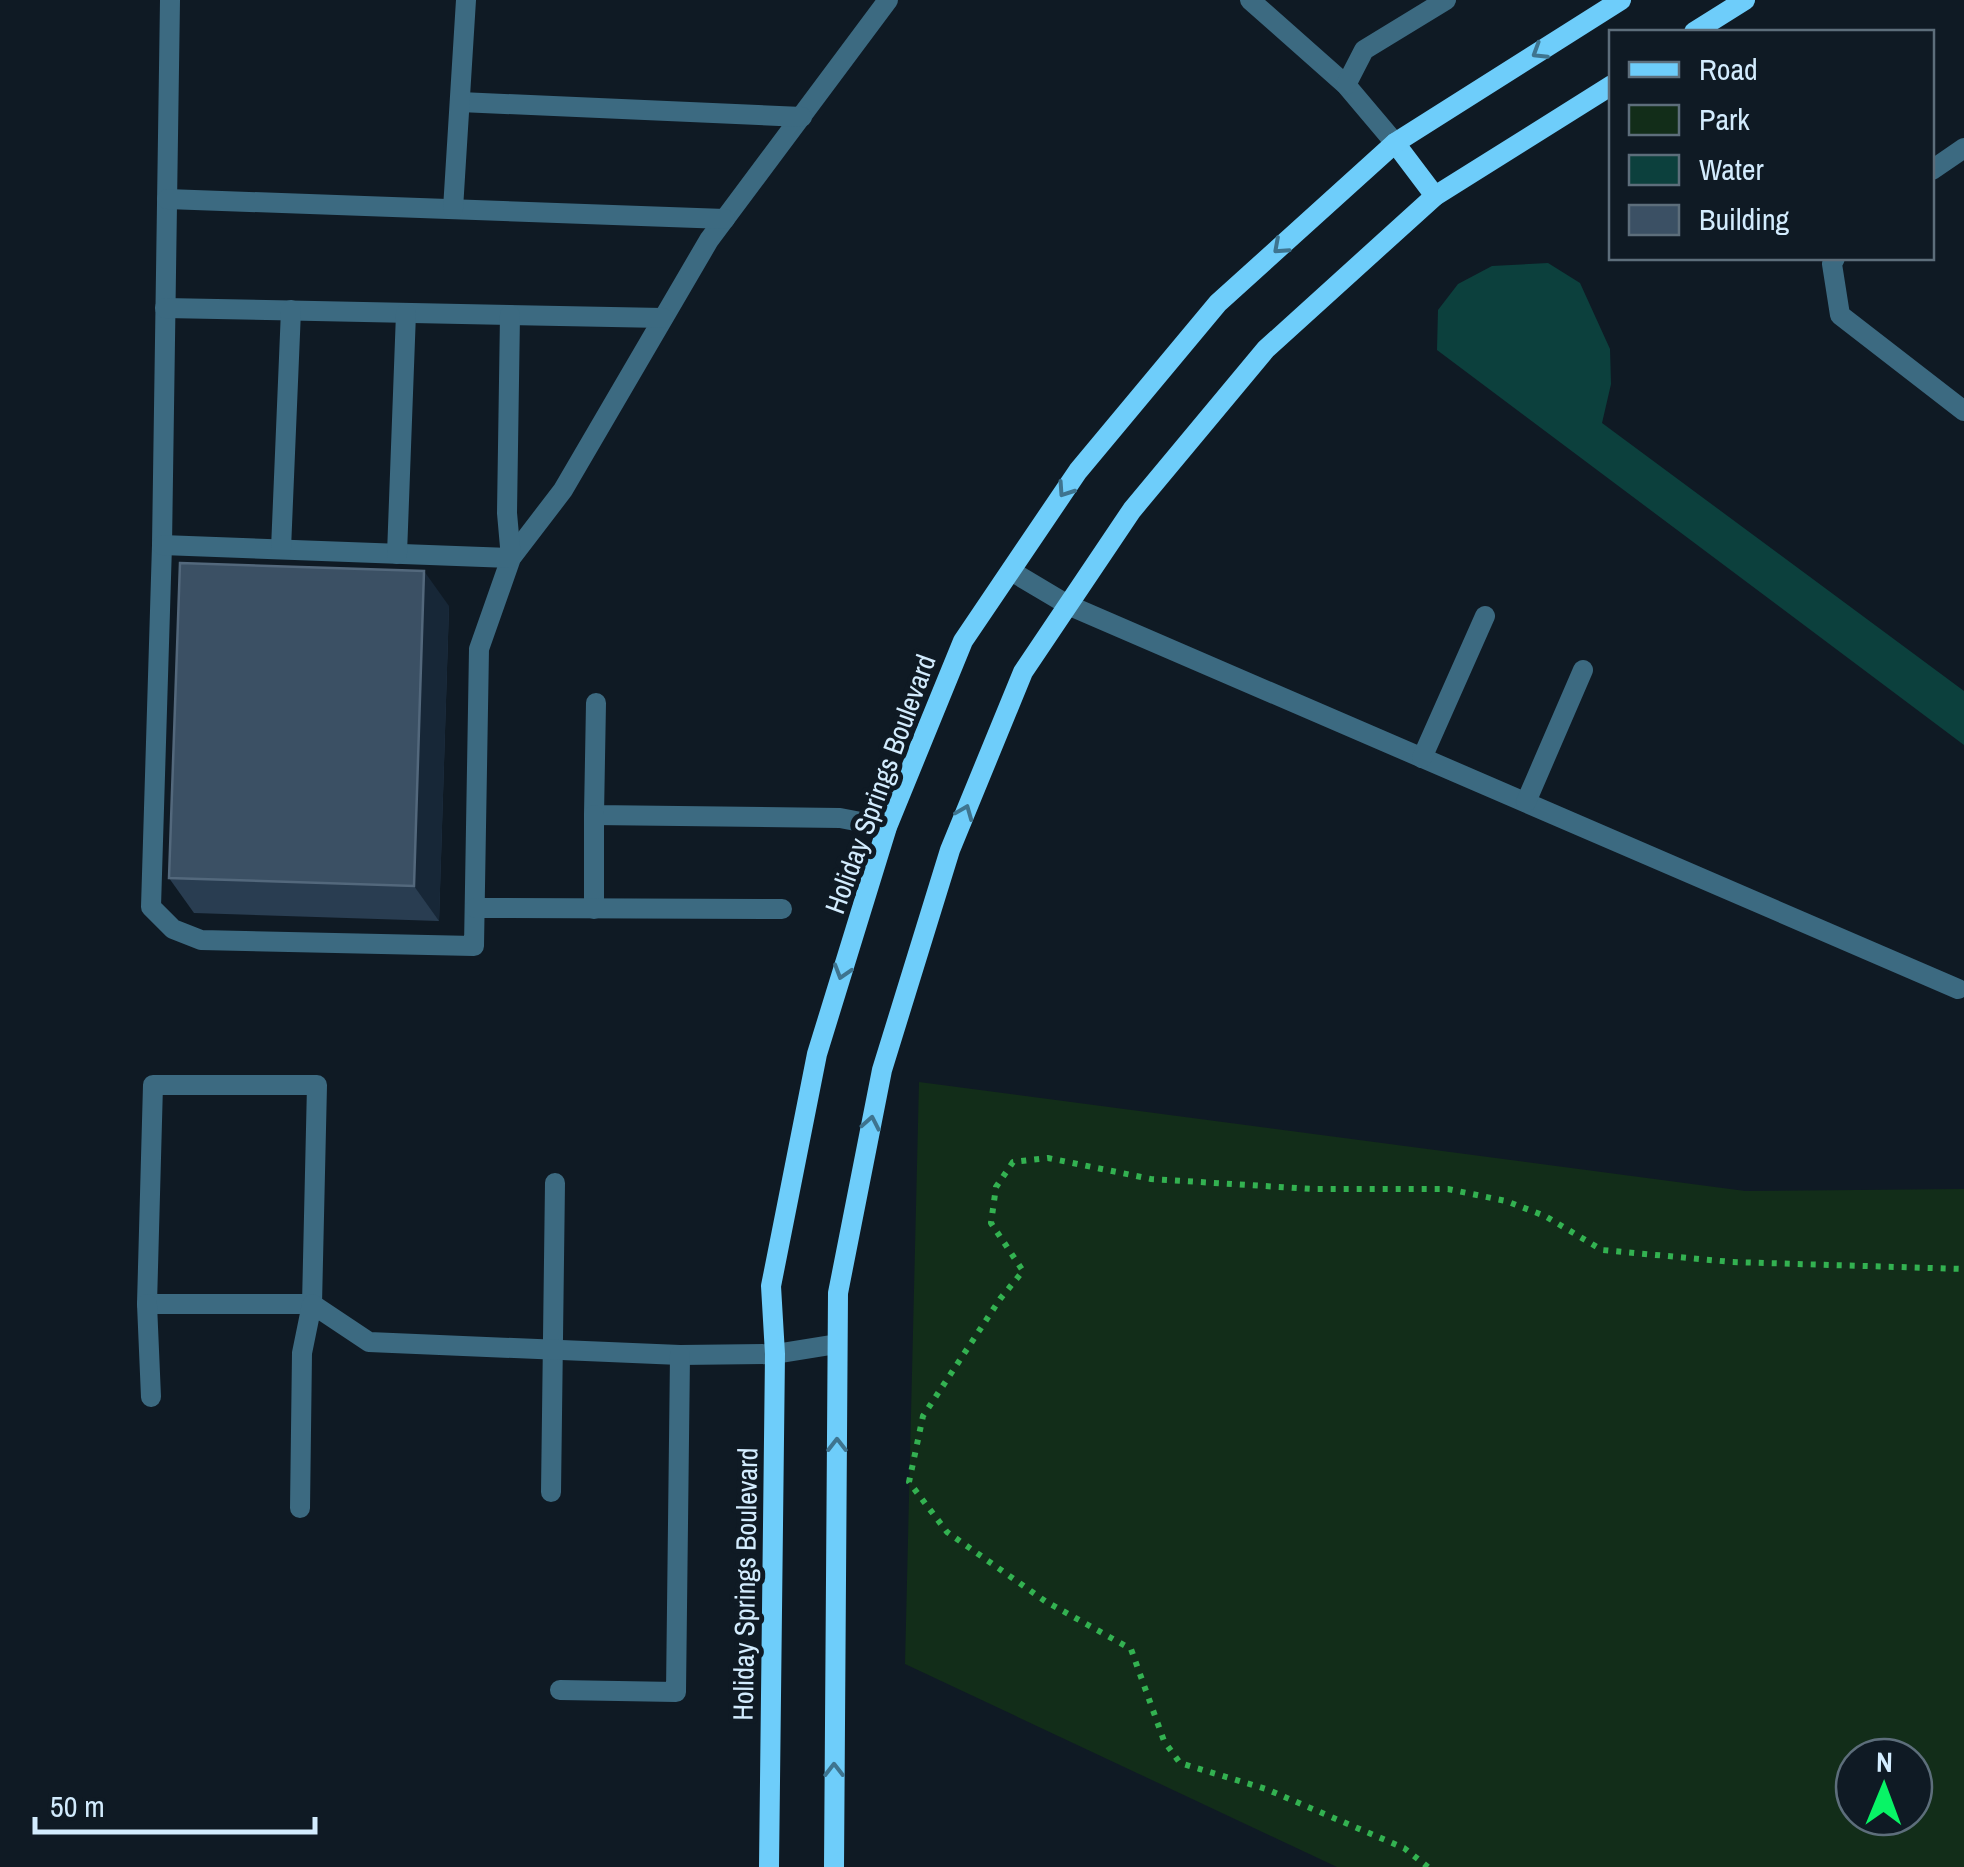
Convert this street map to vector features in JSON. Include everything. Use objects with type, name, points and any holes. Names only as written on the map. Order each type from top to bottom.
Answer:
[{"type":"street","points":[[170,0],[162,545],[151,906],[173,929],[201,940],[474,946],[479,649],[511,558],[564,490],[724,219],[888,0]]},
{"type":"street","points":[[454,209],[466,0]]},
{"type":"street","points":[[1250,0],[1346,85],[1435,196]]},
{"type":"street","points":[[1346,85],[1364,50],[1446,0]]},
{"type":"street","name":"Holiday Springs Boulevard","points":[[769,1867],[775,1354],[771,1286],[816,1054],[887,827],[963,642],[1078,470],[1218,303],[1395,144],[1593,7],[1621,0]]},
{"type":"street","points":[[1697,30],[1746,0]]},
{"type":"street","points":[[834,1867],[838,1293],[882,1070],[950,850],[1023,672],[1132,510],[1266,349],[1435,196],[1609,87]]},
{"type":"street","points":[[460,102],[802,117]]},
{"type":"street","points":[[1934,169],[1964,148]]},
{"type":"street","points":[[167,199],[724,219]]},
{"type":"street","points":[[1834,261],[1840,315],[1964,411]]},
{"type":"street","points":[[165,308],[664,318]]},
{"type":"street","points":[[281,549],[291,310]]},
{"type":"street","points":[[397,554],[406,313]]},
{"type":"street","points":[[510,314],[507,513],[511,558]]},
{"type":"street","points":[[162,545],[511,558]]},
{"type":"street","points":[[1010,572],[1068,605],[1958,989]]},
{"type":"street","points":[[1422,758],[1485,616]]},
{"type":"street","points":[[1526,802],[1584,670]]},
{"type":"street","points":[[594,909],[596,703]]},
{"type":"street","points":[[594,815],[840,818],[887,827]]},
{"type":"street","points":[[475,908],[782,909]]},
{"type":"street","points":[[151,1396],[147,1304],[153,1085],[317,1085],[312,1304],[302,1352],[300,1508]]},
{"type":"street","points":[[551,1492],[555,1183]]},
{"type":"street","points":[[147,1304],[312,1304],[369,1342],[680,1355],[775,1354],[837,1344]]},
{"type":"street","points":[[560,1690],[676,1692],[680,1355]]},
{"type":"path","points":[[1428,1867],[1404,1848],[1266,1789],[1180,1763],[1164,1741],[1131,1649],[1045,1600],[947,1532],[909,1482],[923,1416],[1000,1299],[1023,1271],[991,1224],[996,1187],[1013,1162],[1048,1158],[1151,1179],[1313,1189],[1448,1189],[1506,1201],[1545,1216],[1602,1250],[1732,1262],[1964,1269]]},
{"type":"green space","points":[[919,1082],[1745,1191],[1964,1189],[1964,1867],[1337,1867],[905,1664]]},
{"type":"water","points":[[1548,263],[1580,283],[1610,349],[1611,384],[1602,423],[1964,691],[1964,745],[1437,350],[1438,310],[1458,284],[1492,266]]},
{"type":"building","points":[[180,563],[424,571],[414,886],[169,878]]}]
